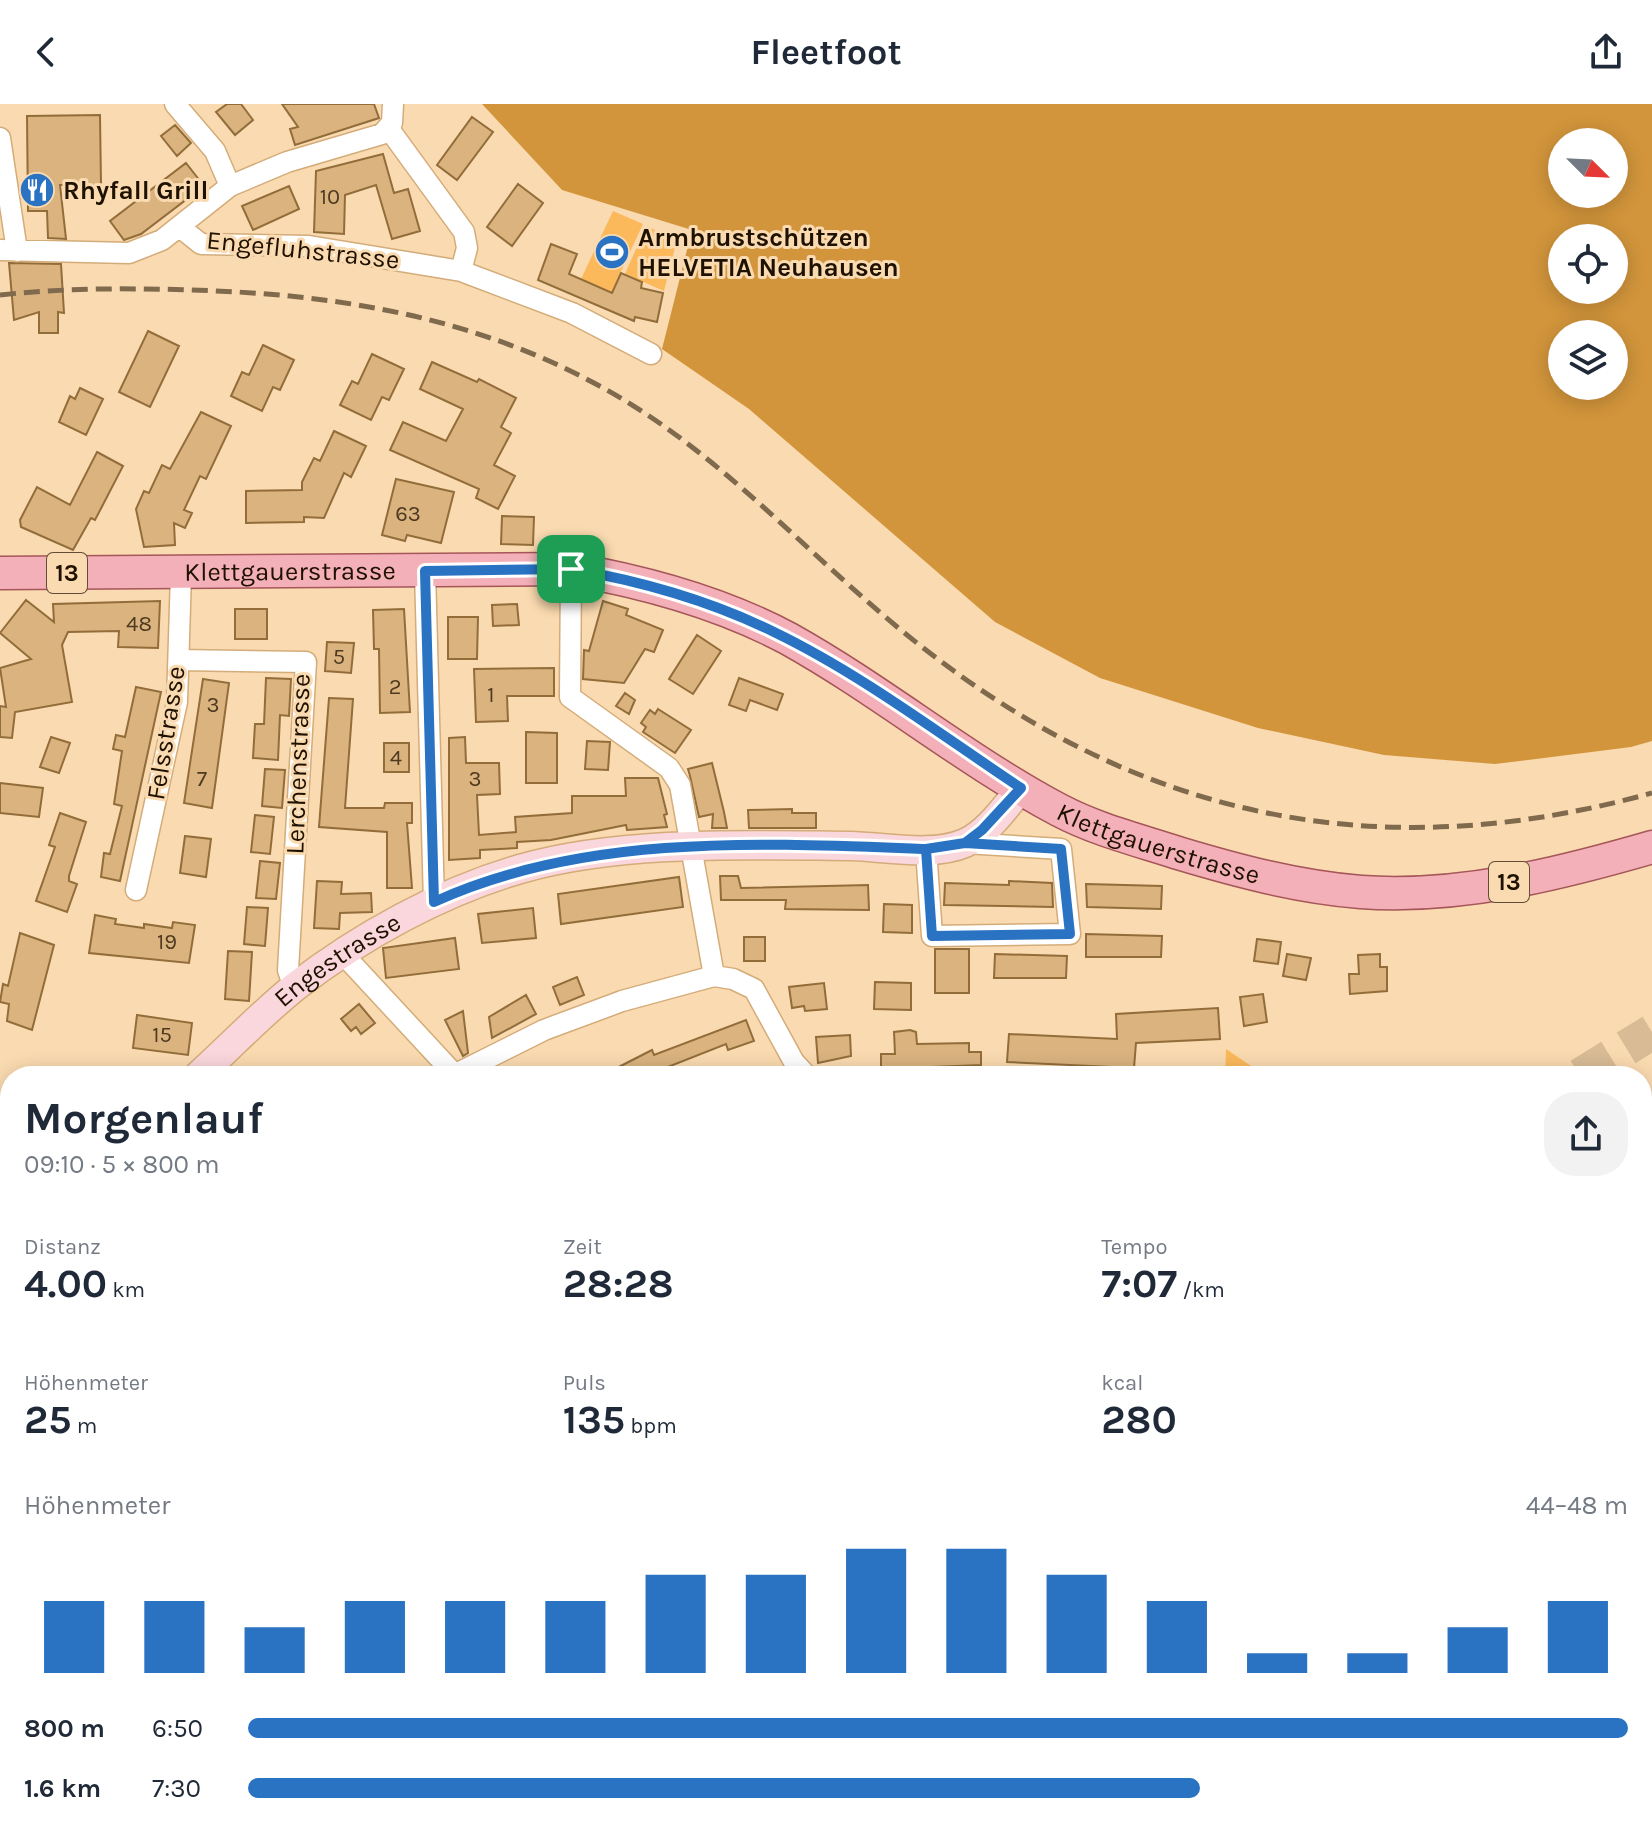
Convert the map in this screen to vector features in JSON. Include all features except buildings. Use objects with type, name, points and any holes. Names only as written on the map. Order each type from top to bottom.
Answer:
[{"type":"main road","name":"Klettgauerstrasse","points":[[0,573],[571,569],[673,593],[772,631],[844,671],[1061,811],[1123,838],[1266,878],[1363,892],[1503,883],[1549,875],[1652,847]]},
{"type":"street","points":[[175,104],[215,151],[230,186]]},
{"type":"street","points":[[389,129],[395,109],[393,104]]},
{"type":"street","points":[[0,138],[9,250],[129,253],[162,240],[181,228],[230,186],[287,162],[389,129]]},
{"type":"street","points":[[389,129],[464,232],[467,248],[461,271]]},
{"type":"street","name":"Engefluhstrasse","points":[[181,228],[201,244],[309,246],[461,271],[572,313],[651,354]]},
{"type":"street","points":[[571,569],[570,697],[669,768],[680,785],[714,976]]},
{"type":"street","points":[[425,571],[434,902]]},
{"type":"street","name":"Felsstrasse","points":[[136,890],[177,702],[181,574]]},
{"type":"street","name":"Lerchenstrasse","points":[[179,660],[306,662],[288,970],[294,988]]},
{"type":"street","points":[[965,843],[982,830],[1021,788]]},
{"type":"street","name":"Engestrasse","points":[[209,1066],[294,988],[342,953],[434,902],[520,869],[583,856],[693,848],[926,849],[965,843],[1061,849],[1070,934],[932,936],[926,849]]},
{"type":"street","points":[[342,953],[446,1066]]},
{"type":"street","points":[[472,1066],[544,1030],[622,1001],[714,976],[733,979],[754,989],[798,1066]]},
{"type":"shaded area","points":[[482,104],[1652,104],[1652,741],[1631,747],[1495,764],[1384,755],[1258,728],[1100,678],[995,622],[749,409],[662,349],[692,230],[562,190]]},
{"type":"shaded area","name":"Armbrustschützen HELVETIA Neuhausen","points":[[613,211],[643,224],[611,293],[581,279]]},
{"type":"shaded area","points":[[646,226],[677,240],[664,291],[625,274]]},
{"type":"shaded area","points":[[1226,1049],[1251,1066],[1225,1066]]},
{"type":"tunnel","points":[[1596,1066],[1652,1032]]},
{"type":"railway","points":[[0,295],[143,289],[244,292],[347,303],[448,325],[546,360],[635,407],[710,461],[883,615],[970,682],[1059,737],[1150,779],[1244,808],[1341,824],[1441,827],[1545,817],[1652,793]]},
{"type":"place","name":"Rhyfall Grill","points":[[37,190]]},
{"type":"place","name":"Armbrustschützen HELVETIA Neuhausen","points":[[612,252]]},
{"type":"route","points":[[571,569],[425,571],[434,902],[520,869],[583,856],[693,848],[852,846],[926,849],[965,843],[1061,849],[1070,934],[932,936],[926,849],[965,843],[1000,813],[1021,788],[844,671],[772,631],[673,593],[571,569]]}]
